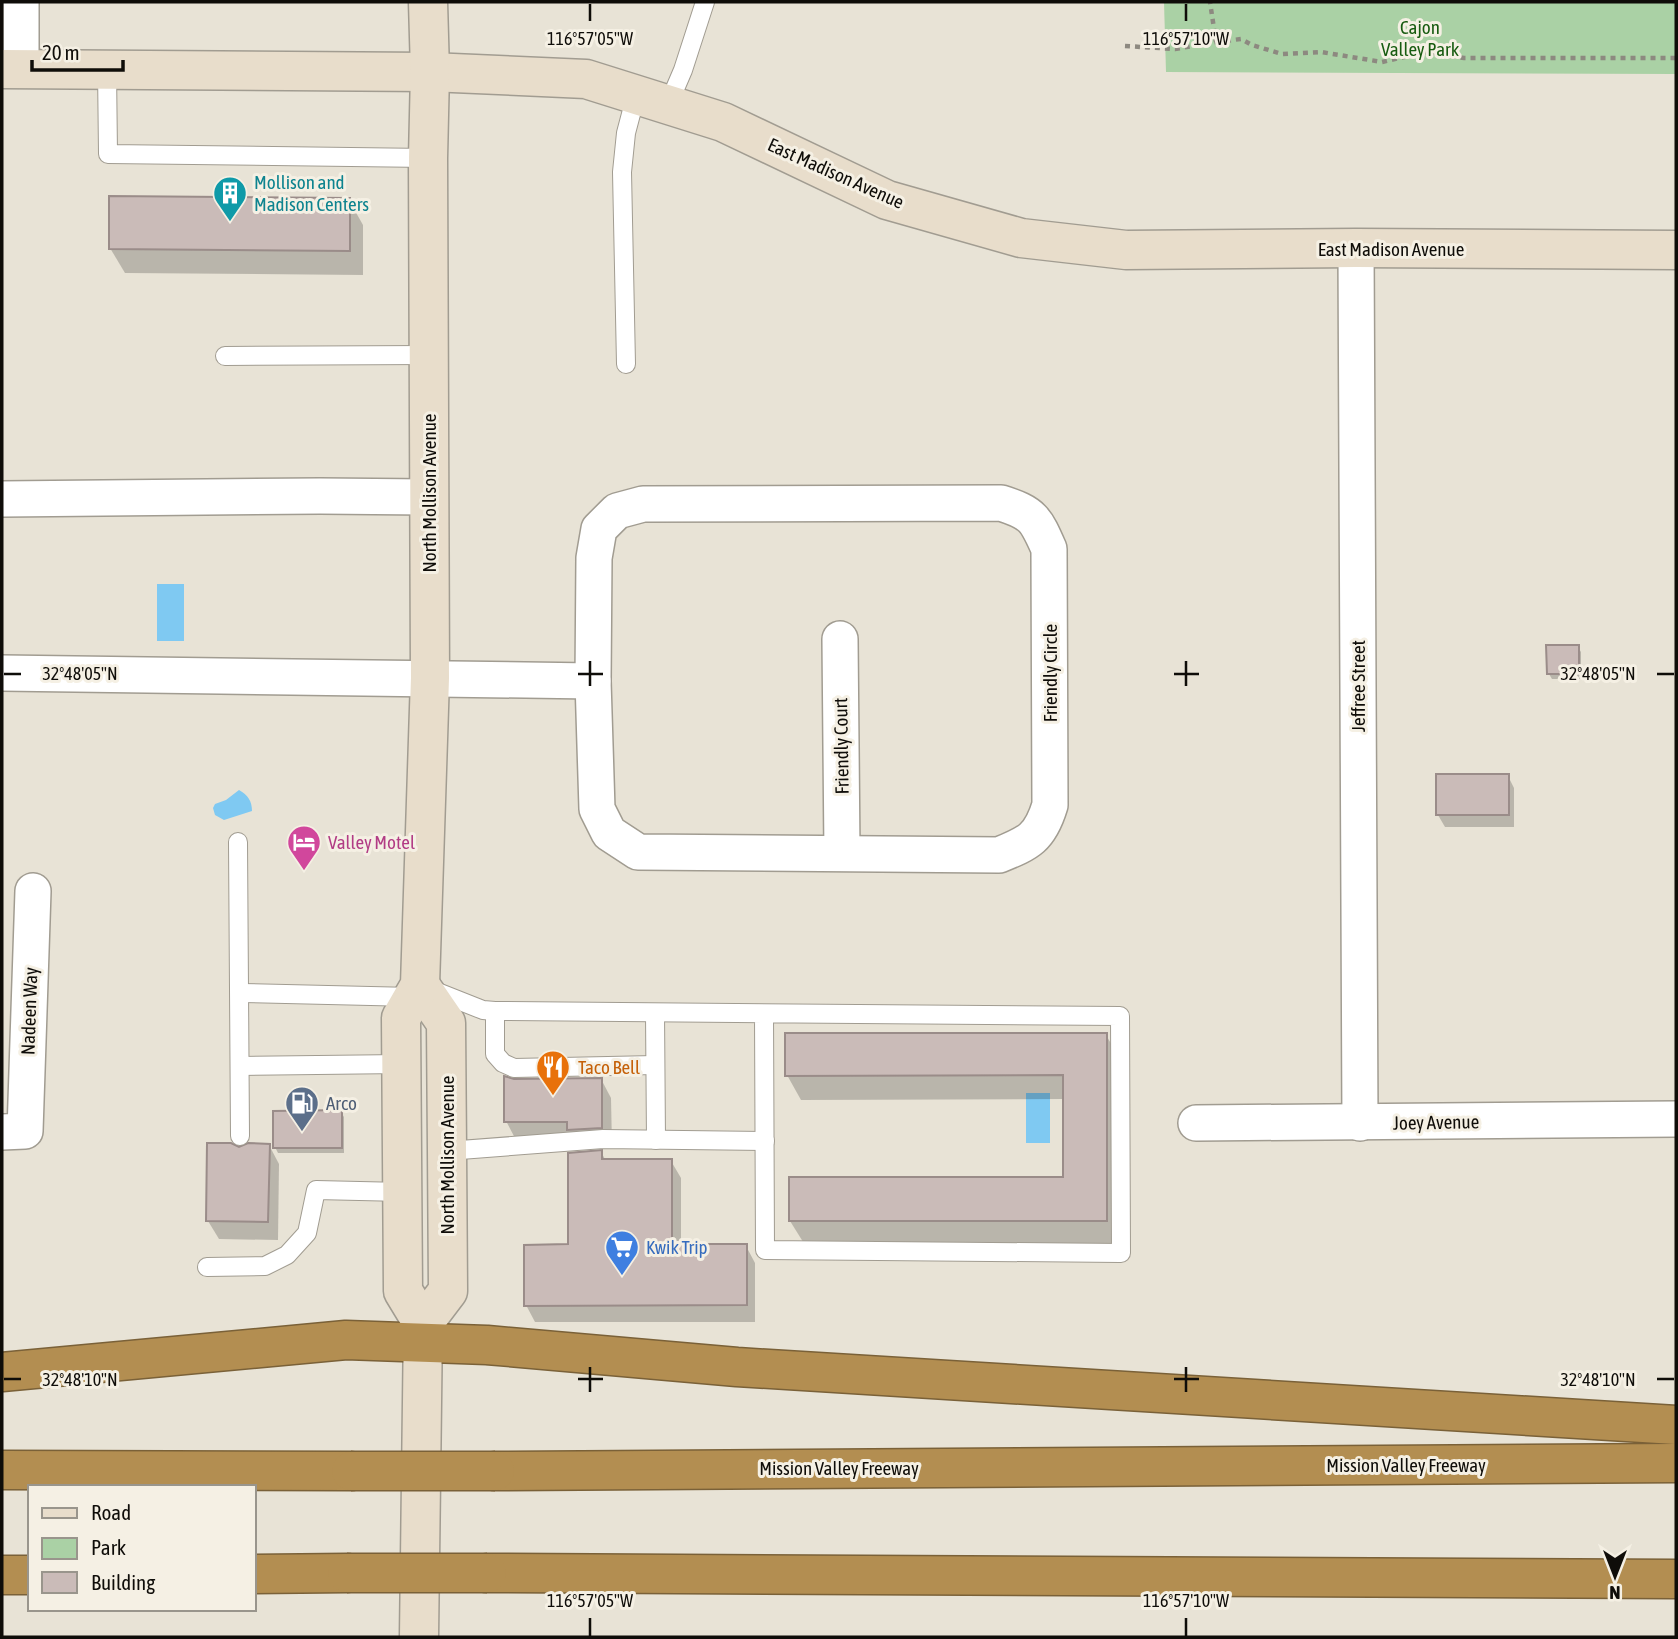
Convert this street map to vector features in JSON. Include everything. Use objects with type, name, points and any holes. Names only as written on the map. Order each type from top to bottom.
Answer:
[{"type":"highway","points":[[2,1372],[424,1334],[487,1345],[737,1367],[1676,1425]]},
{"type":"highway","name":"Mission Valley Freeway","points":[[2,1470],[495,1471],[1676,1463]]},
{"type":"highway","points":[[256,1574],[1676,1579]]},
{"type":"highway","points":[[2,1575],[28,1575]]},
{"type":"main road","name":"North Mollison Avenue","points":[[424,1334],[403,1291],[401,1018],[417,991],[430,678],[428,2]]},
{"type":"main road","name":"East Madison Avenue","points":[[11,69],[430,72],[586,79],[723,122],[887,200],[1021,239],[1126,250],[1676,250]]},
{"type":"main road","name":"North Mollison Avenue","points":[[417,991],[446,1023],[448,1291],[424,1334]]},
{"type":"main road","points":[[402,1065],[416,1068],[423,1084],[429,1121],[447,1143]]},
{"type":"main road","points":[[419,1637],[424,1334]]},
{"type":"street","points":[[11,69],[21,2]]},
{"type":"street","name":"Jeffree Street","points":[[1356,248],[1360,1123]]},
{"type":"street","points":[[2,499],[429,497]]},
{"type":"street","name":"Friendly Circle","points":[[1001,503],[1023,510],[1038,524],[1049,549],[1050,805],[1044,825],[1029,843],[999,855],[842,853],[638,852],[609,833],[597,809],[593,681],[594,558],[599,529],[617,511],[643,504],[1001,503]]},
{"type":"street","name":"Friendly Court","points":[[840,639],[842,853]]},
{"type":"street","points":[[2,673],[593,681]]},
{"type":"street","name":"Nadeen Way","points":[[13,1131],[33,891]]},
{"type":"street","name":"Joey Avenue","points":[[1196,1123],[1676,1119]]},
{"type":"lane","points":[[626,363],[622,172],[626,133],[652,100],[684,70],[705,2]]},
{"type":"lane","points":[[107,69],[108,154],[428,158]]},
{"type":"lane","points":[[225,356],[430,355]]},
{"type":"lane","points":[[238,842],[240,1136]]},
{"type":"lane","points":[[240,993],[417,991],[495,1011],[1120,1016],[1121,1252],[765,1250],[764,1014]]},
{"type":"lane","points":[[495,1011],[495,1054],[503,1063],[514,1068],[655,1065]]},
{"type":"lane","points":[[655,1013],[656,1140]]},
{"type":"lane","points":[[240,1066],[402,1065]]},
{"type":"lane","points":[[447,1143],[603,1139],[765,1141]]},
{"type":"lane","points":[[207,1267],[265,1266],[287,1255],[307,1233],[316,1190],[403,1192]]},
{"type":"path","points":[[1210,2],[1216,42]]},
{"type":"path","points":[[1125,46],[1175,49],[1241,39],[1282,54],[1321,52],[1382,62],[1426,52],[1464,58],[1676,58]]},
{"type":"green space","name":"Cajon Valley Park","points":[[1164,2],[1676,2],[1676,74],[1166,72]]},
{"type":"water","points":[[157,584],[184,584],[184,641],[157,641]]},
{"type":"water","points":[[239,790],[249,799],[252,811],[224,820],[215,815],[215,804]]},
{"type":"water","points":[[1026,1093],[1050,1093],[1050,1143],[1026,1143]]},
{"type":"building","name":"Mollison and Madison Centers","points":[[109,196],[350,198],[350,251],[109,249]]},
{"type":"building","points":[[1546,645],[1579,645],[1579,674],[1547,674]]},
{"type":"building","points":[[1436,774],[1509,774],[1509,815],[1436,815]]},
{"type":"building","points":[[785,1033],[1107,1033],[1107,1221],[789,1221],[789,1177],[1063,1177],[1063,1075],[785,1076]]},
{"type":"building","name":"Taco Bell","points":[[504,1076],[514,1079],[602,1078],[602,1128],[567,1130],[567,1122],[504,1122]]},
{"type":"building","points":[[342,1110],[342,1148],[273,1148],[273,1111]]},
{"type":"building","points":[[207,1143],[231,1143],[239,1147],[248,1143],[270,1144],[268,1222],[206,1221]]},
{"type":"building","points":[[602,1150],[602,1159],[672,1159],[672,1244],[747,1244],[747,1305],[524,1306],[524,1245],[568,1244],[568,1153]]},
{"type":"place","name":"Mollison and Madison Centers","points":[[230,223]]},
{"type":"place","name":"Valley Motel","points":[[304,872]]},
{"type":"place","name":"Taco Bell","points":[[553,1097]]},
{"type":"place","name":"Arco","points":[[302,1133]]},
{"type":"place","name":"Kwik Trip","points":[[622,1277]]}]
